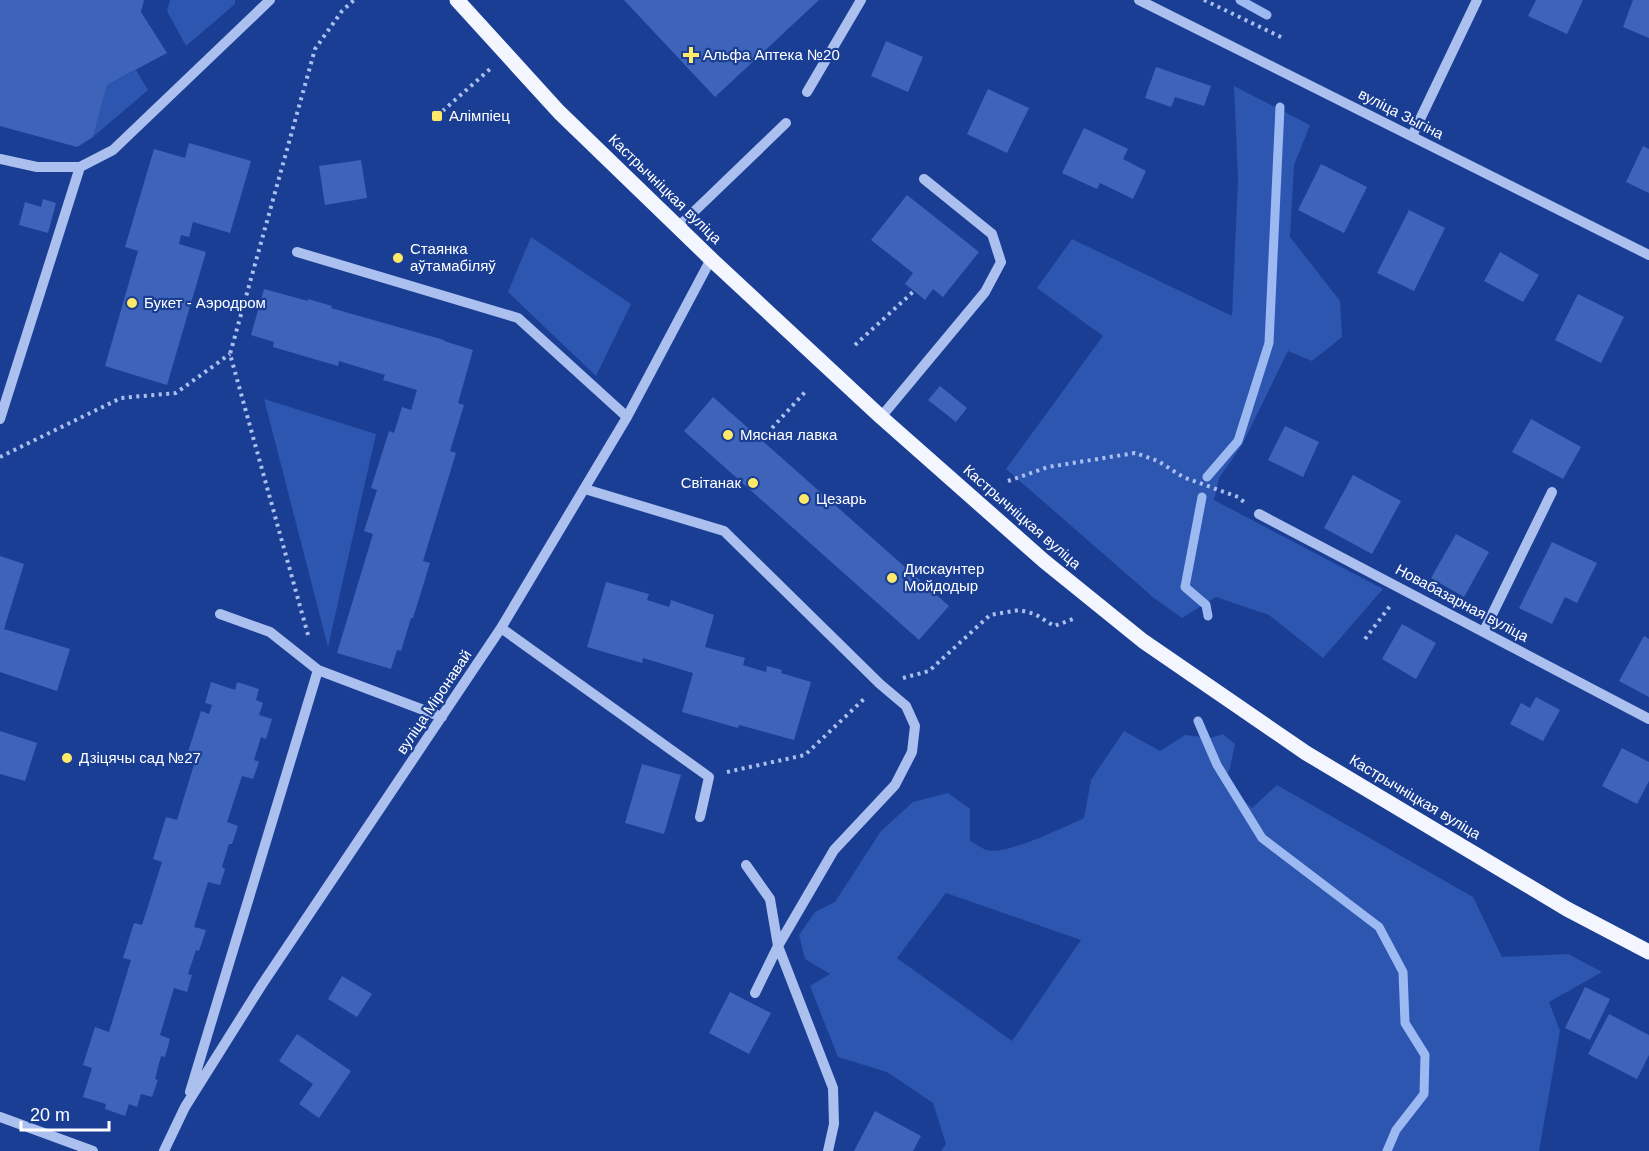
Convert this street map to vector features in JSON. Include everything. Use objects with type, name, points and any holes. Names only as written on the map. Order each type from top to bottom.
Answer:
[{"type":"main road","name":"Кастрычніцкая вуліца","points":[[457,0],[559,112],[711,259],[881,417],[1044,561],[1143,641],[1306,753],[1567,909],[1649,952]]},
{"type":"street","points":[[0,159],[37,167],[80,167],[113,150],[270,0]]},
{"type":"street","points":[[807,92],[861,0]]},
{"type":"street","name":"вуліца Зыгіна","points":[[1139,0],[1649,255]]},
{"type":"street","points":[[1412,136],[1477,0]]},
{"type":"street","points":[[678,227],[786,123]]},
{"type":"street","points":[[0,419],[80,167]]},
{"type":"street","points":[[881,417],[985,292],[1001,262],[992,234],[924,179]]},
{"type":"street","points":[[297,252],[518,318],[627,417]]},
{"type":"street","name":"вуліца Міронавай","points":[[164,1151],[185,1107],[261,986],[501,628],[627,417],[711,259]]},
{"type":"street","points":[[585,489],[724,531],[880,684],[906,706],[915,726],[912,752],[895,785],[834,850],[778,946],[755,993]]},
{"type":"street","points":[[1484,631],[1552,492]]},
{"type":"street","name":"Новабазарная вуліца","points":[[1259,514],[1649,719]]},
{"type":"street","points":[[220,614],[270,632],[318,670],[442,717]]},
{"type":"street","points":[[501,628],[709,777],[700,817]]},
{"type":"street","points":[[185,1107],[318,670]]},
{"type":"street","points":[[746,865],[770,899],[778,946],[833,1088],[834,1124],[828,1151]]},
{"type":"street","points":[[0,1117],[93,1151]]},
{"type":"path","points":[[318,670],[230,354],[315,49],[342,11],[354,0]]},
{"type":"path","points":[[1204,0],[1285,39]]},
{"type":"path","points":[[437,116],[506,55]]},
{"type":"path","points":[[855,345],[914,291]]},
{"type":"path","points":[[0,457],[121,398],[176,393],[230,354]]},
{"type":"path","points":[[772,428],[806,391]]},
{"type":"path","points":[[1008,481],[1048,467],[1135,453],[1158,461],[1184,477],[1238,497],[1259,514]]},
{"type":"path","points":[[1365,639],[1403,589]]},
{"type":"shaded area","points":[[170,0],[235,0],[235,4],[186,46],[167,11]]},
{"type":"shaded area","points":[[136,70],[148,90],[93,137],[107,85]]},
{"type":"shaded area","points":[[1234,86],[1310,125],[1294,165],[1290,237],[1340,301],[1342,337],[1312,361],[1288,351],[1242,445],[1219,478],[1214,500],[1383,589],[1323,658],[1269,615],[1216,597],[1182,618],[1154,598],[1006,469],[1103,336],[1037,288],[1072,239],[1232,316],[1238,179]]},
{"type":"shaded area","points":[[531,237],[631,304],[596,376],[508,292]]},
{"type":"shaded area","points":[[264,399],[376,434],[328,647]]},
{"type":"shaded area","points":[[1124,731],[1160,751],[1185,735],[1210,738],[1223,734],[1235,744],[1230,768],[1224,782],[1252,808],[1277,785],[1473,897],[1502,957],[1568,954],[1602,972],[1549,1002],[1560,1031],[1539,1151],[941,1151],[946,1144],[933,1103],[887,1072],[838,1057],[810,986],[830,974],[805,959],[799,935],[815,912],[835,902],[881,831],[913,802],[948,793],[970,809],[970,841],[986,850],[995,851],[1035,840],[1084,818],[1091,780]],"holes":[[[946,893],[1081,940],[1012,1041],[897,958]]]},
{"type":"building","points":[[0,0],[144,0],[141,12],[167,53],[107,85],[93,137],[77,147],[0,126]]},
{"type":"building","points":[[624,0],[819,0],[715,97]]},
{"type":"building","points":[[1536,0],[1583,0],[1567,34],[1528,16]]},
{"type":"building","points":[[1633,0],[1649,0],[1649,38],[1623,27]]},
{"type":"building","points":[[886,41],[923,57],[908,92],[871,76]]},
{"type":"building","points":[[1156,67],[1211,86],[1204,106],[1175,97],[1171,107],[1145,98]]},
{"type":"building","points":[[988,89],[1029,108],[1007,153],[967,134]]},
{"type":"building","points":[[1084,128],[1128,149],[1123,159],[1146,171],[1133,199],[1100,183],[1097,189],[1062,173]]},
{"type":"building","points":[[189,143],[251,161],[230,233],[193,222],[189,237],[181,235],[179,244],[206,252],[167,385],[105,366],[138,251],[125,247],[154,149],[185,158]]},
{"type":"building","points":[[1643,146],[1649,149],[1649,193],[1626,182]]},
{"type":"building","points":[[361,160],[367,198],[325,205],[319,166]]},
{"type":"building","points":[[1321,164],[1367,187],[1344,233],[1298,210]]},
{"type":"building","points":[[907,195],[979,252],[943,297],[933,289],[925,300],[905,284],[913,273],[871,240]]},
{"type":"building","points":[[43,199],[56,203],[48,233],[19,225],[25,202],[41,207]]},
{"type":"building","points":[[1409,210],[1445,228],[1414,291],[1377,273]]},
{"type":"building","points":[[1500,252],[1539,275],[1523,302],[1484,281]]},
{"type":"building","points":[[264,289],[332,306],[331,308],[473,350],[458,403],[464,405],[450,451],[456,453],[423,561],[430,563],[401,651],[397,650],[391,669],[337,653],[373,534],[364,531],[377,490],[371,488],[389,431],[394,433],[402,407],[411,410],[417,390],[383,380],[385,375],[339,361],[338,366],[273,347],[274,342],[251,335]]},
{"type":"building","points":[[1578,294],[1624,317],[1601,363],[1555,340]]},
{"type":"building","points":[[940,386],[967,408],[956,422],[928,400]]},
{"type":"building","points":[[713,397],[949,606],[919,640],[684,431]]},
{"type":"building","points":[[1531,419],[1581,447],[1563,479],[1512,452]]},
{"type":"building","points":[[1285,426],[1319,442],[1303,477],[1268,460]]},
{"type":"building","points":[[1353,475],[1401,501],[1372,554],[1324,528]]},
{"type":"building","points":[[1456,534],[1489,552],[1464,597],[1431,578]]},
{"type":"building","points":[[1552,542],[1597,563],[1577,603],[1565,597],[1552,624],[1519,608]]},
{"type":"building","points":[[0,556],[24,564],[4,629],[70,649],[57,691],[0,672]]},
{"type":"building","points":[[606,582],[649,594],[647,600],[669,607],[671,600],[714,615],[705,647],[745,658],[743,665],[766,672],[767,666],[811,682],[794,740],[739,725],[738,728],[682,712],[693,673],[643,658],[642,663],[587,647]]},
{"type":"building","points":[[1402,624],[1436,643],[1416,679],[1382,659]]},
{"type":"building","points":[[1644,636],[1649,639],[1649,697],[1619,681]]},
{"type":"building","points":[[211,682],[235,690],[237,682],[259,689],[256,700],[263,703],[259,715],[272,719],[266,739],[261,737],[254,760],[259,762],[253,779],[242,776],[227,822],[238,826],[232,844],[229,844],[222,867],[225,869],[220,885],[208,882],[194,927],[206,930],[188,974],[192,975],[187,992],[174,988],[160,1035],[170,1039],[165,1057],[161,1056],[155,1079],[158,1080],[152,1097],[141,1094],[137,1107],[129,1104],[125,1116],[105,1109],[106,1104],[83,1097],[92,1068],[83,1065],[95,1027],[109,1032],[131,960],[123,958],[134,923],[142,925],[162,862],[153,859],[166,817],[177,820],[197,755],[188,752],[201,711],[209,714],[212,705],[205,703]]},
{"type":"building","points":[[1536,697],[1560,710],[1543,741],[1510,724],[1521,703],[1530,708]]},
{"type":"building","points":[[0,731],[37,743],[25,781],[0,774]]},
{"type":"building","points":[[1622,748],[1649,762],[1649,781],[1637,804],[1602,786]]},
{"type":"building","points":[[642,764],[681,775],[664,834],[625,823]]},
{"type":"building","points":[[342,976],[372,994],[357,1017],[328,999]]},
{"type":"building","points":[[1585,987],[1610,999],[1590,1040],[1565,1028]]},
{"type":"building","points":[[730,992],[771,1013],[749,1054],[709,1033]]},
{"type":"building","points":[[1609,1014],[1649,1035],[1649,1055],[1637,1079],[1588,1054]]},
{"type":"building","points":[[297,1034],[351,1071],[319,1118],[299,1104],[313,1084],[279,1061]]},
{"type":"building","points":[[875,1111],[921,1136],[913,1151],[854,1151]]},
{"type":"waterway","points":[[1240,0],[1267,15]]},
{"type":"waterway","points":[[1207,477],[1238,441],[1269,343],[1280,107]]},
{"type":"waterway","points":[[1202,497],[1185,587],[1206,605],[1208,616]]},
{"type":"waterway","points":[[1198,721],[1217,765],[1262,838],[1379,927],[1403,972],[1405,1023],[1425,1055],[1424,1094],[1396,1130],[1387,1151]]},
{"type":"place","name":"Альфа Аптека №20","points":[[691,55]]},
{"type":"place","name":"Алімпіец","points":[[437,116]]},
{"type":"place","name":"Стаянка аўтамабіляў","points":[[398,258]]},
{"type":"place","name":"Букет - Аэродром","points":[[132,303]]},
{"type":"place","name":"Мясная лавка","points":[[728,435]]},
{"type":"place","name":"Світанак","points":[[753,483]]},
{"type":"place","name":"Цезарь","points":[[804,499]]},
{"type":"place","name":"Дискаунтер Мойдодыр","points":[[892,578]]},
{"type":"place","name":"Дзіцячы сад №27","points":[[67,758]]}]
